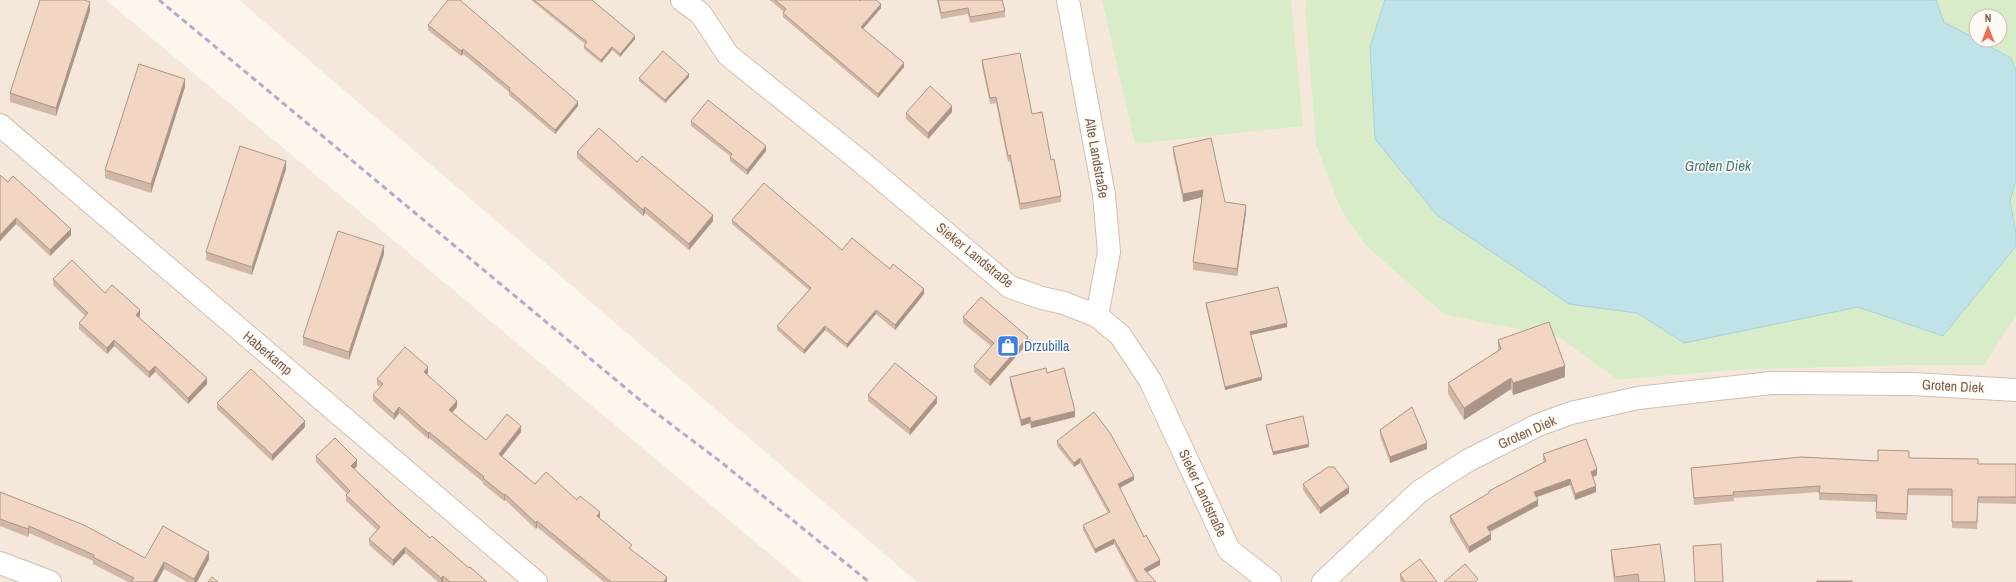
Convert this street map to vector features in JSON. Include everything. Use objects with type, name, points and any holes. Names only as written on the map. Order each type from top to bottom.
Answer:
[{"type":"street","name":"Sieker Landstraße","points":[[682,0],[701,14],[728,55],[859,160],[1010,287],[1042,298],[1064,303],[1097,316],[1120,335],[1150,380],[1229,550],[1270,582]]},
{"type":"street","name":"Alte Landstraße","points":[[1068,0],[1104,195],[1109,252],[1097,316]]},
{"type":"street","name":"Haberkamp","points":[[0,125],[536,582]]},
{"type":"street","name":"Groten Diek","points":[[1323,582],[1420,491],[1467,461],[1538,425],[1570,413],[1638,398],[1771,384],[1912,384],[2016,390]]},
{"type":"street","points":[[0,562],[50,582]]},
{"type":"shaded area","points":[[0,0],[106,0],[803,582],[0,582]]},
{"type":"shaded area","points":[[239,0],[1306,0],[1305,10],[1316,146],[1341,210],[1366,246],[1445,315],[1558,337],[1618,380],[1735,370],[1917,365],[1983,365],[2016,316],[2016,582],[917,582]]},
{"type":"green space","points":[[1102,0],[1291,0],[1303,126],[1135,144]]},
{"type":"green space","points":[[1306,0],[1385,0],[1370,47],[1569,304],[1637,313],[1684,342],[1858,307],[1943,336],[2016,246],[2016,316],[1984,365],[1917,365],[1735,370],[1618,380],[1558,337],[1445,315],[1366,246],[1341,210],[1316,146],[1305,10]]},
{"type":"green space","points":[[1936,0],[2016,0],[2016,71],[2011,58],[1993,48],[2008,48],[2008,8],[1968,8],[1968,35],[1944,22]]},
{"type":"green space","points":[[2016,180],[2016,233],[2010,201]]},
{"type":"water","name":"Groten Diek","points":[[1385,0],[1936,0],[1944,22],[1968,35],[1968,48],[1992,48],[2011,58],[2016,71],[2016,180],[2010,201],[2016,233],[2016,246],[1943,336],[1858,307],[1684,343],[1637,313],[1569,304],[1437,215],[1375,139],[1370,47]]},
{"type":"building","points":[[40,0],[84,0],[90,2],[56,108],[10,93]]},
{"type":"building","points":[[448,0],[460,0],[578,102],[555,130],[509,90],[510,88],[463,49],[461,51],[428,25]]},
{"type":"building","points":[[534,0],[592,0],[635,36],[620,54],[612,47],[601,60],[584,46],[587,42]]},
{"type":"building","points":[[775,0],[876,0],[881,4],[861,27],[904,63],[878,94],[783,13],[786,9]]},
{"type":"building","points":[[938,0],[1002,0],[1005,11],[970,17],[968,8],[941,13]]},
{"type":"building","points":[[663,51],[689,74],[665,100],[639,78]]},
{"type":"building","points":[[1020,53],[1032,114],[1042,112],[1051,160],[1054,159],[1061,196],[1020,204],[1010,155],[1008,156],[996,97],[990,98],[982,60]]},
{"type":"building","points":[[139,64],[185,79],[151,184],[105,170]]},
{"type":"building","points":[[930,86],[952,106],[928,133],[906,113]]},
{"type":"building","points":[[708,100],[766,146],[747,170],[730,157],[732,154],[691,121]]},
{"type":"building","points":[[599,128],[637,162],[642,156],[713,215],[689,244],[645,207],[643,210],[577,152]]},
{"type":"building","points":[[1211,138],[1225,202],[1246,205],[1237,269],[1193,262],[1203,190],[1183,194],[1173,147]]},
{"type":"building","points":[[240,146],[286,161],[252,267],[206,252]]},
{"type":"building","points":[[0,175],[8,182],[13,176],[71,229],[50,250],[16,218],[0,235]]},
{"type":"building","points":[[764,183],[842,250],[852,238],[890,269],[893,264],[924,289],[895,325],[876,310],[847,344],[825,326],[804,350],[777,326],[811,288],[732,220]]},
{"type":"building","points":[[338,231],[384,246],[349,352],[303,337]]},
{"type":"building","points":[[72,260],[105,293],[112,285],[140,310],[136,315],[207,378],[188,398],[155,366],[149,372],[114,340],[107,348],[79,323],[88,313],[53,279]]},
{"type":"building","points":[[1278,287],[1287,323],[1250,332],[1262,377],[1225,387],[1206,303]]},
{"type":"building","points":[[981,297],[1028,337],[990,380],[974,366],[994,343],[963,317]]},
{"type":"building","points":[[1549,322],[1565,366],[1513,383],[1511,378],[1464,408],[1448,383],[1501,349],[1498,340]]},
{"type":"building","points":[[405,347],[428,367],[424,372],[457,401],[449,410],[486,440],[507,414],[521,426],[499,454],[535,484],[546,472],[577,500],[580,496],[600,512],[597,516],[632,545],[629,548],[667,577],[664,582],[611,582],[537,521],[536,523],[505,494],[504,495],[483,478],[484,477],[429,432],[428,433],[399,407],[394,414],[373,395],[383,384],[377,379]]},
{"type":"building","points":[[895,363],[937,397],[910,429],[868,395]]},
{"type":"building","points":[[1046,368],[1047,373],[1064,368],[1075,411],[1031,422],[1030,417],[1021,420],[1010,377]]},
{"type":"building","points":[[251,369],[305,421],[272,455],[217,403]]},
{"type":"building","points":[[1412,407],[1427,443],[1390,457],[1380,430]]},
{"type":"building","points":[[1094,412],[1110,433],[1134,476],[1118,484],[1144,537],[1146,535],[1160,560],[1144,569],[1156,582],[1138,582],[1114,539],[1095,549],[1083,525],[1110,512],[1080,458],[1074,463],[1057,441]]},
{"type":"building","points":[[1303,416],[1309,444],[1273,452],[1266,425]]},
{"type":"building","points":[[335,438],[357,460],[351,466],[430,538],[432,536],[487,582],[450,582],[443,576],[441,578],[405,547],[393,560],[369,539],[380,527],[346,495],[350,491],[316,456]]},
{"type":"building","points":[[1586,439],[1597,469],[1591,472],[1596,486],[1575,494],[1570,479],[1534,492],[1538,500],[1487,527],[1491,534],[1469,547],[1450,516],[1489,493],[1489,491],[1546,461],[1543,454]]},
{"type":"building","points":[[1878,450],[1909,451],[1909,458],[1978,459],[1978,464],[2016,464],[2016,497],[1978,497],[1977,522],[1952,522],[1952,489],[1908,489],[1907,514],[1876,512],[1877,495],[1819,493],[1820,486],[1733,492],[1734,495],[1694,498],[1691,468],[1801,457],[1878,461]]},
{"type":"building","points":[[1328,467],[1334,467],[1349,487],[1320,508],[1303,484]]},
{"type":"building","points":[[0,492],[84,525],[145,558],[163,526],[209,552],[194,579],[164,562],[153,582],[131,582],[134,578],[93,557],[94,555],[29,526],[28,529],[0,519]]},
{"type":"building","points":[[1660,544],[1665,582],[1639,582],[1638,574],[1615,577],[1611,550]]},
{"type":"building","points":[[1721,544],[1723,582],[1695,582],[1693,546]]},
{"type":"building","points":[[1420,559],[1437,582],[1405,582],[1400,574]]},
{"type":"building","points":[[1465,564],[1478,579],[1475,582],[1444,582]]},
{"type":"building","points":[[212,577],[218,582],[208,582]]},
{"type":"building","points":[[1852,581],[1852,582],[1817,582]]},
{"type":"railway","points":[[159,0],[652,410],[721,462],[869,582]]},
{"type":"place","name":"Drzubilla","points":[[1008,346]]}]
